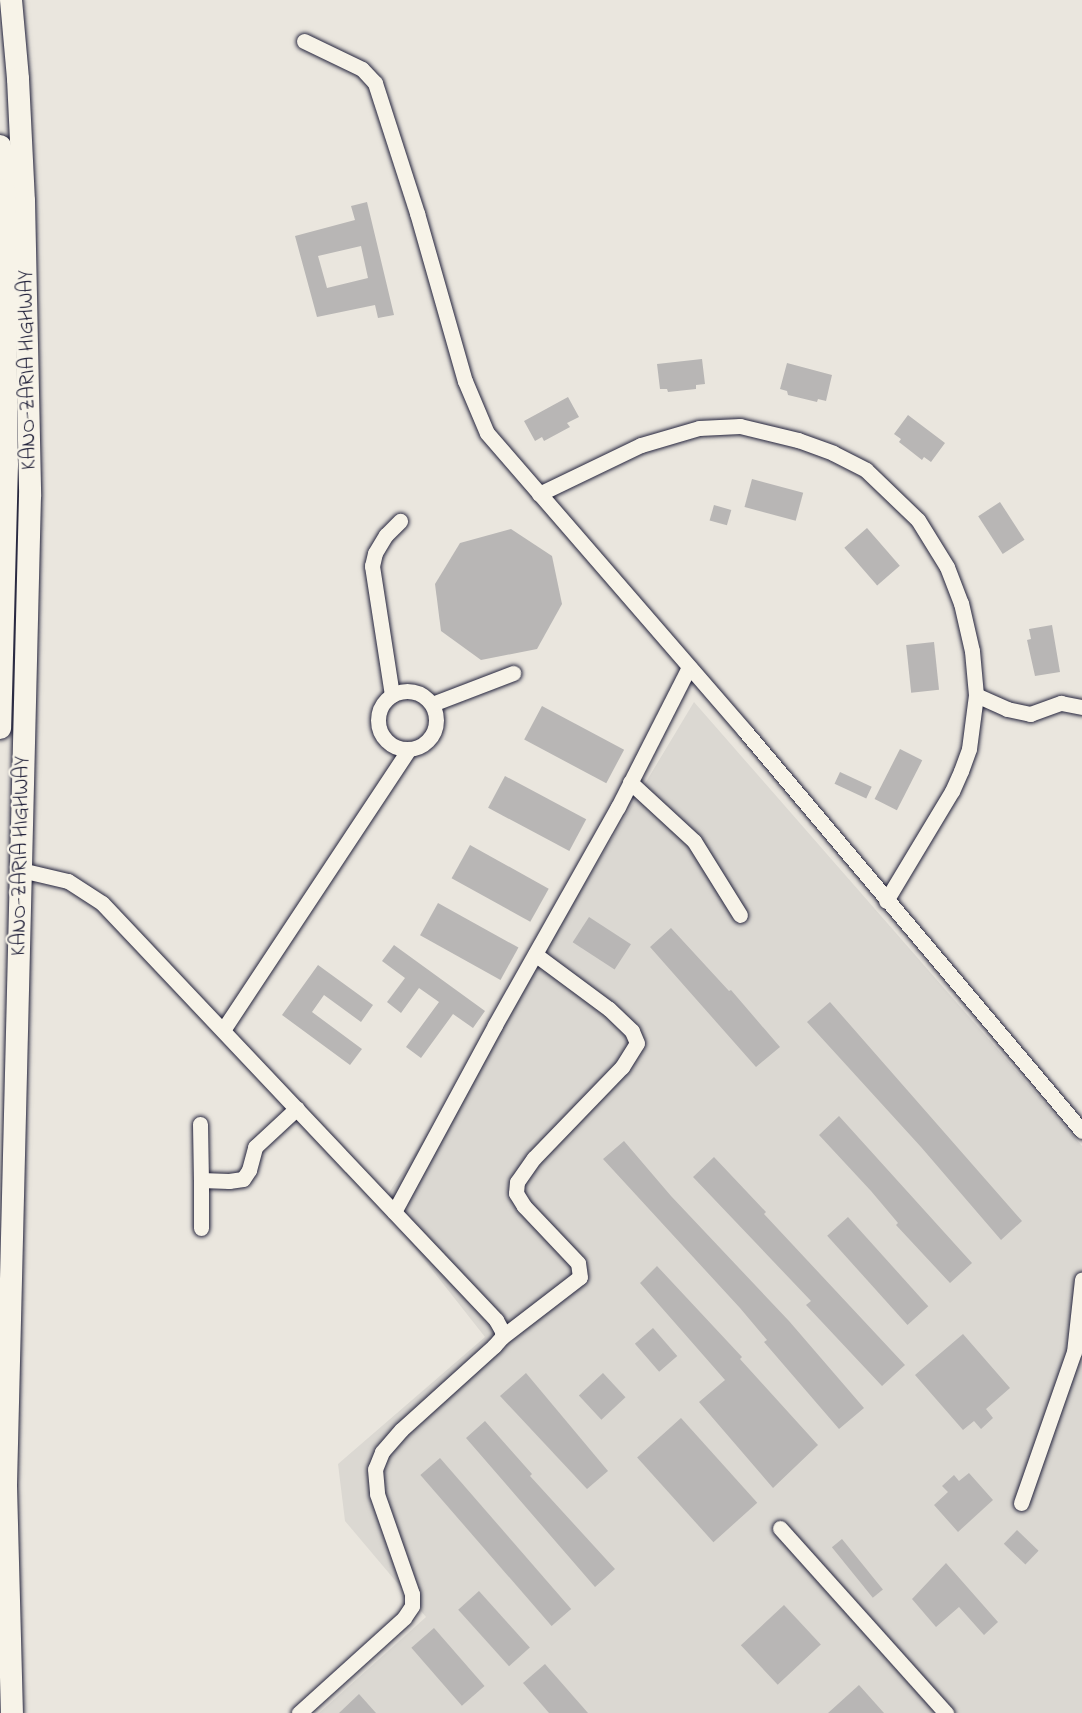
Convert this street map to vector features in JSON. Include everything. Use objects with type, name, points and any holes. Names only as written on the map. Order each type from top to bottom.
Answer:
[{"type":"highway","name":"KANO-ZARIA HIGHWAY","points":[[11,0],[24,190],[30,407],[30,496],[6,1486],[12,1713]]},
{"type":"highway","name":"KANO-ZARIA HIGHWAY","points":[[0,146],[4,190],[4,463],[0,728]]},
{"type":"lane","points":[[304,41],[362,69],[375,83],[417,213],[465,381],[478,417],[487,433],[1082,1131]]},
{"type":"lane","points":[[539,494],[641,445],[699,428],[740,426],[798,440],[833,453],[866,470],[901,501],[918,520],[947,567],[961,603],[972,651],[976,695],[969,749],[961,771],[886,901]]},
{"type":"lane","points":[[392,695],[372,566],[375,553],[386,535],[400,521]]},
{"type":"lane","points":[[394,1212],[630,783],[688,667]]},
{"type":"lane","points":[[432,704],[513,673]]},
{"type":"lane","points":[[406,691],[421,694],[432,704],[437,720],[433,735],[423,746],[408,750],[393,746],[382,735],[378,721],[381,706],[392,695],[406,691]]},
{"type":"lane","points":[[976,695],[1007,709],[1030,714],[1061,703],[1082,707]]},
{"type":"lane","points":[[223,1030],[408,750]]},
{"type":"lane","points":[[630,783],[694,841],[740,915]]},
{"type":"lane","points":[[21,870],[68,881],[88,892],[122,923],[496,1320],[502,1331],[502,1338]]},
{"type":"lane","points":[[298,1713],[404,1618],[412,1606],[412,1594],[374,1482],[375,1468],[382,1452],[401,1430],[502,1338],[580,1277],[578,1263],[524,1206],[516,1193],[517,1182],[534,1158],[622,1067],[637,1043],[632,1031],[609,1009],[535,954]]},
{"type":"lane","points":[[201,1180],[243,1179],[249,1170],[255,1147],[297,1108]]},
{"type":"lane","points":[[200,1124],[201,1228]]},
{"type":"lane","points":[[1021,1503],[1074,1352],[1082,1279]]},
{"type":"lane","points":[[780,1528],[946,1713]]},
{"type":"shaded area","points":[[694,702],[1082,1146],[1082,1713],[319,1713],[426,1617],[345,1521],[338,1464],[485,1337],[381,1205],[524,985]]},
{"type":"building","points":[[367,202],[394,315],[378,318],[375,305],[317,317],[295,236],[355,220],[351,206]],"holes":[[[361,246],[368,278],[327,288],[318,256]]]},
{"type":"building","points":[[702,359],[705,384],[696,385],[696,389],[668,392],[667,389],[660,389],[657,364]]},
{"type":"building","points":[[787,363],[832,375],[826,401],[818,399],[817,402],[788,395],[787,391],[780,389]]},
{"type":"building","points":[[568,397],[579,417],[567,423],[570,427],[544,441],[542,437],[535,441],[524,421]]},
{"type":"building","points":[[908,415],[945,443],[931,462],[924,457],[922,460],[899,442],[901,439],[894,434]]},
{"type":"building","points":[[752,479],[803,493],[796,521],[744,507]]},
{"type":"building","points":[[1000,502],[1025,540],[1003,554],[978,516]]},
{"type":"building","points":[[714,505],[731,510],[727,525],[710,520]]},
{"type":"building","points":[[867,528],[900,566],[877,585],[844,548]]},
{"type":"building","points":[[511,529],[552,556],[562,604],[537,649],[481,660],[441,631],[435,584],[460,543]]},
{"type":"building","points":[[1052,625],[1060,672],[1035,676],[1027,640],[1031,639],[1029,629]]},
{"type":"building","points":[[934,642],[939,690],[911,693],[906,645]]},
{"type":"building","points":[[542,706],[624,750],[606,783],[524,740]]},
{"type":"building","points":[[900,749],[922,760],[897,810],[875,799]]},
{"type":"building","points":[[840,772],[872,787],[866,799],[835,784]]},
{"type":"building","points":[[505,776],[586,819],[569,851],[488,808]]},
{"type":"building","points":[[470,845],[549,889],[530,922],[452,878]]},
{"type":"building","points":[[438,903],[518,948],[501,980],[420,935]]},
{"type":"building","points":[[589,917],[631,944],[615,969],[573,942]]},
{"type":"building","points":[[671,928],[729,991],[731,990],[780,1047],[756,1067],[650,947]]},
{"type":"building","points":[[394,945],[485,1011],[473,1028],[453,1014],[421,1058],[406,1047],[439,1002],[419,988],[401,1013],[387,1002],[405,978],[382,961]]},
{"type":"building","points":[[318,965],[373,1005],[361,1022],[324,995],[312,1012],[362,1049],[350,1065],[282,1015]]},
{"type":"building","points":[[830,1002],[1022,1221],[1001,1240],[921,1147],[807,1022]]},
{"type":"building","points":[[839,1116],[972,1263],[950,1283],[896,1225],[898,1223],[871,1191],[819,1135]]},
{"type":"building","points":[[624,1141],[671,1196],[789,1321],[864,1408],[839,1429],[764,1342],[767,1340],[740,1308],[603,1159]]},
{"type":"building","points":[[714,1157],[905,1365],[882,1386],[806,1305],[811,1301],[693,1177]]},
{"type":"building","points":[[848,1217],[928,1306],[907,1325],[827,1236]]},
{"type":"building","points":[[657,1266],[742,1357],[740,1359],[818,1445],[773,1488],[699,1402],[725,1380],[640,1283]]},
{"type":"building","points":[[653,1328],[677,1356],[659,1372],[635,1344]]},
{"type":"building","points":[[963,1334],[1010,1388],[986,1409],[993,1418],[981,1429],[974,1421],[963,1430],[915,1375]]},
{"type":"building","points":[[526,1373],[608,1471],[587,1489],[500,1396]]},
{"type":"building","points":[[603,1373],[626,1397],[601,1420],[579,1396]]},
{"type":"building","points":[[681,1418],[757,1503],[713,1542],[637,1457]]},
{"type":"building","points":[[485,1421],[532,1474],[530,1476],[615,1569],[595,1587],[466,1438]]},
{"type":"building","points":[[440,1458],[571,1609],[552,1626],[420,1475]]},
{"type":"building","points":[[969,1473],[993,1500],[958,1532],[934,1505],[948,1492],[942,1486],[954,1475],[959,1481]]},
{"type":"building","points":[[1017,1530],[1039,1551],[1025,1565],[1004,1544]]},
{"type":"building","points":[[842,1539],[883,1590],[873,1598],[832,1547]]},
{"type":"building","points":[[946,1563],[998,1622],[984,1635],[959,1607],[936,1627],[912,1599]]},
{"type":"building","points":[[479,1591],[530,1647],[509,1666],[458,1610]]},
{"type":"building","points":[[784,1605],[821,1644],[778,1685],[741,1645]]},
{"type":"building","points":[[434,1628],[485,1686],[462,1706],[411,1648]]},
{"type":"building","points":[[545,1664],[588,1713],[549,1713],[523,1683]]},
{"type":"building","points":[[859,1685],[884,1713],[828,1713]]},
{"type":"building","points":[[359,1694],[376,1713],[339,1713]]}]
